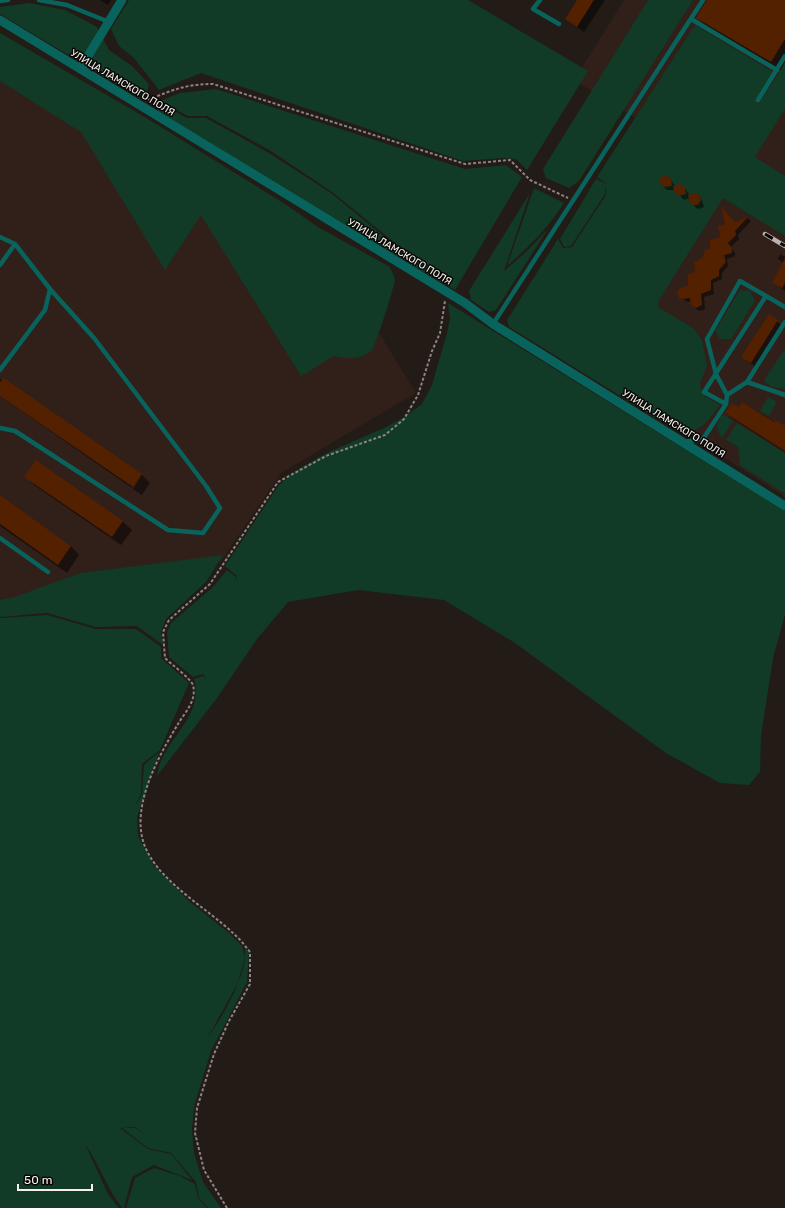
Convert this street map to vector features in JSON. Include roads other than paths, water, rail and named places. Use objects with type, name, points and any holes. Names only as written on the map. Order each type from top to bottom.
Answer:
[{"type":"street","points":[[80,69],[122,0]]},
{"type":"street","name":"УЛИЦА ЛАМСКОГО ПОЛЯ","points":[[0,20],[446,292],[494,324],[785,506]]},
{"type":"lane","points":[[0,1],[8,0]]},
{"type":"lane","points":[[39,0],[67,6],[109,22]]},
{"type":"lane","points":[[540,0],[533,10],[559,24]]},
{"type":"lane","points":[[494,324],[703,0]]},
{"type":"lane","points":[[691,18],[777,70]]},
{"type":"lane","points":[[758,100],[785,56]]},
{"type":"lane","points":[[0,237],[15,244],[50,289],[94,338],[206,486],[220,508],[203,533],[168,530],[15,431],[0,428]]},
{"type":"lane","points":[[0,265],[15,244]]},
{"type":"lane","points":[[683,442],[703,439],[726,404],[727,395],[716,374],[707,339],[740,281],[785,307]]},
{"type":"lane","points":[[0,370],[45,310],[50,289]]},
{"type":"lane","points":[[726,404],[704,392],[766,296]]},
{"type":"lane","points":[[727,395],[747,382],[785,322]]},
{"type":"lane","points":[[747,382],[784,396]]},
{"type":"lane","points":[[0,538],[48,572]]},
{"type":"railway","points":[[765,234],[785,246]]}]
